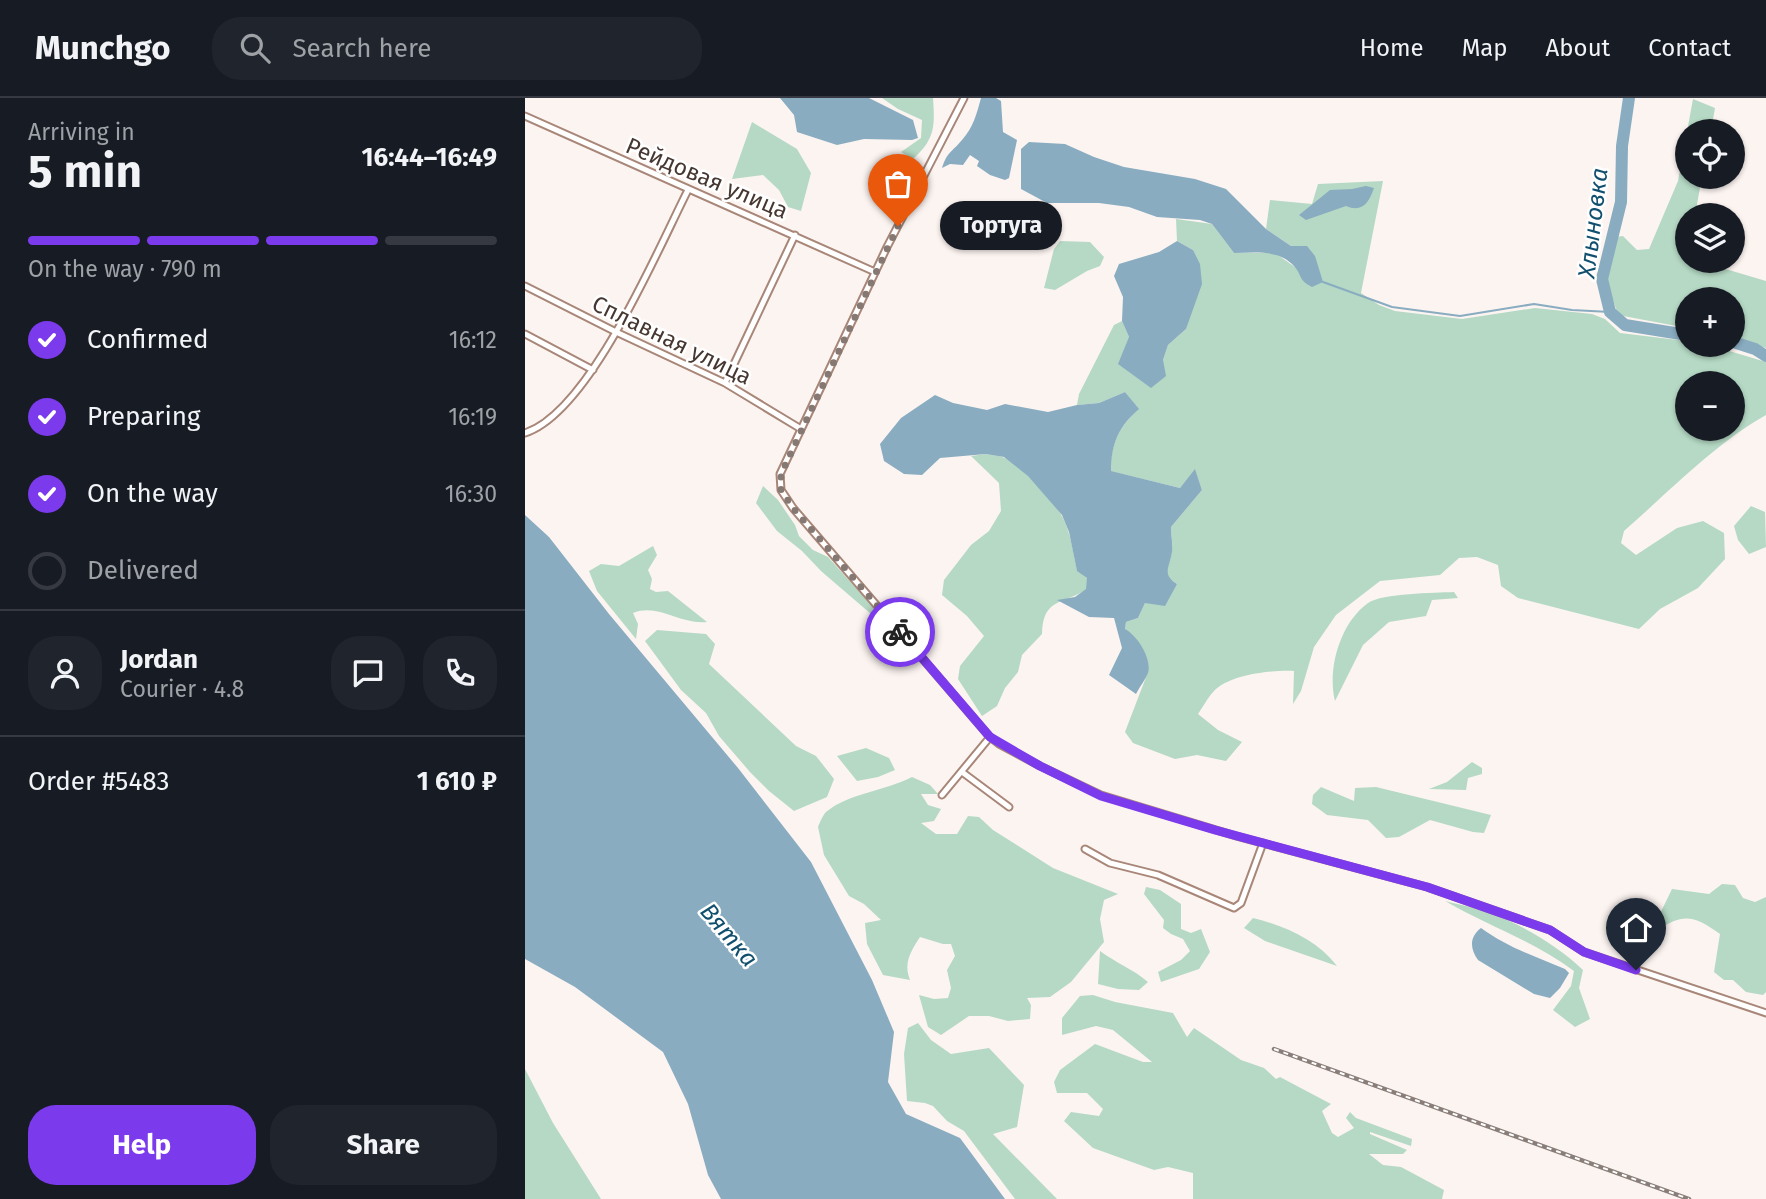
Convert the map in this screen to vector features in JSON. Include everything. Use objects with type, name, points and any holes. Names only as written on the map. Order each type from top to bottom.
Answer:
[{"type":"street","points":[[964,98],[875,272],[801,429],[781,474],[781,490],[793,508],[990,737],[1040,766],[1101,796],[1427,887],[1550,930],[1584,952],[1766,1013]]},
{"type":"street","name":"Рейдовая улица","points":[[525,117],[875,272]]},
{"type":"street","points":[[525,433],[538,428],[566,405],[593,370],[616,332],[688,190]]},
{"type":"street","points":[[725,383],[795,235]]},
{"type":"street","name":"Сплавная улица","points":[[525,286],[725,383],[801,429]]},
{"type":"street","points":[[525,334],[593,370]]},
{"type":"street","points":[[942,795],[990,737]]},
{"type":"street","points":[[962,772],[1009,807]]},
{"type":"street","points":[[1085,849],[1110,863],[1158,875],[1234,908],[1241,904],[1262,843]]},
{"type":"green space","points":[[882,98],[933,98],[934,117],[930,139],[913,159],[901,152],[921,138],[922,120]]},
{"type":"green space","points":[[1693,99],[1715,108],[1713,119],[1689,119]]},
{"type":"green space","points":[[752,122],[797,149],[811,173],[801,211],[788,207],[779,190],[763,175],[732,179]]},
{"type":"green space","points":[[1383,181],[1361,293],[1379,305],[1395,311],[1462,319],[1535,308],[1592,314],[1605,319],[1620,333],[1675,340],[1675,357],[1745,356],[1766,362],[1766,415],[1745,428],[1745,371],[1675,371],[1675,441],[1727,441],[1624,531],[1621,543],[1636,555],[1677,528],[1703,521],[1724,533],[1725,559],[1698,588],[1660,609],[1639,629],[1518,598],[1501,586],[1498,565],[1477,557],[1459,558],[1440,575],[1380,581],[1336,615],[1314,647],[1301,691],[1293,704],[1294,671],[1252,674],[1221,685],[1198,714],[1218,730],[1242,742],[1226,761],[1197,755],[1175,759],[1133,743],[1125,732],[1148,672],[1125,629],[1126,622],[1138,618],[1145,603],[1177,584],[1167,572],[1172,550],[1171,527],[1202,490],[1195,470],[1180,488],[1110,471],[1117,437],[1138,409],[1125,392],[1099,403],[1077,405],[1079,394],[1114,325],[1122,321],[1129,337],[1163,360],[1168,345],[1186,329],[1193,250],[1177,241],[1176,219],[1212,224],[1234,253],[1275,253],[1295,267],[1291,246],[1266,229],[1270,200],[1312,204],[1318,184]]},
{"type":"green space","points":[[1675,188],[1700,189],[1697,203],[1675,203],[1675,273],[1739,273],[1766,281],[1766,348],[1745,341],[1745,287],[1675,287],[1675,326],[1618,315],[1605,276],[1616,237],[1623,236],[1637,250],[1649,249]]},
{"type":"green space","points":[[1060,241],[1090,242],[1104,257],[1100,266],[1055,290],[1044,288],[1054,249]]},
{"type":"green space","points":[[986,454],[1002,457],[1017,466],[1036,483],[1059,511],[1070,537],[1077,570],[1087,578],[1087,589],[1050,608],[1043,622],[1042,634],[1022,655],[1018,672],[1005,688],[997,706],[982,716],[958,679],[960,666],[984,636],[967,616],[942,595],[944,580],[971,545],[989,531],[1001,511],[999,483],[971,456]]},
{"type":"green space","points":[[763,486],[778,500],[799,536],[813,550],[828,557],[873,607],[878,620],[777,531],[756,503]]},
{"type":"green space","points":[[1751,506],[1765,512],[1766,547],[1749,554],[1738,540],[1734,526]]},
{"type":"green space","points":[[653,546],[657,555],[648,570],[652,579],[650,589],[656,592],[668,591],[707,622],[660,612],[633,613],[638,624],[636,639],[597,591],[589,571],[601,564],[619,566]]},
{"type":"green space","points":[[1454,592],[1458,598],[1432,600],[1426,616],[1389,622],[1363,645],[1335,701],[1333,675],[1338,648],[1343,634],[1358,612],[1368,603],[1385,597]]},
{"type":"green space","points":[[657,630],[706,634],[715,644],[709,664],[796,746],[816,756],[834,779],[827,797],[794,811],[769,791],[719,736],[706,713],[681,690],[645,641]]},
{"type":"green space","points":[[866,748],[889,758],[895,770],[857,781],[837,756]]},
{"type":"green space","points":[[1472,762],[1482,768],[1482,774],[1468,778],[1466,790],[1429,789],[1447,782]]},
{"type":"green space","points":[[912,777],[930,785],[938,794],[921,794],[928,805],[941,809],[934,821],[921,823],[936,834],[957,834],[968,816],[979,817],[993,830],[1053,868],[1118,894],[1104,900],[1100,919],[1104,942],[1071,982],[1050,997],[1027,998],[1031,1005],[1030,1019],[1008,1021],[989,1016],[969,1016],[941,1035],[928,1027],[919,995],[934,999],[948,998],[951,988],[947,970],[955,956],[951,944],[920,937],[908,963],[910,980],[883,975],[867,944],[865,923],[881,920],[864,904],[849,896],[824,855],[818,827],[825,813],[845,800]]},
{"type":"green space","points":[[1321,787],[1354,801],[1355,788],[1376,787],[1491,815],[1484,833],[1430,820],[1399,837],[1386,838],[1368,820],[1327,815],[1312,804],[1313,795]]},
{"type":"green space","points":[[1722,884],[1735,885],[1743,898],[1755,902],[1766,897],[1766,992],[1763,995],[1746,992],[1733,980],[1724,980],[1714,972],[1720,934],[1703,923],[1682,919],[1657,931],[1656,922],[1672,889],[1709,894]]},
{"type":"green space","points":[[1146,887],[1160,890],[1181,904],[1181,929],[1191,933],[1201,929],[1210,952],[1199,969],[1161,982],[1158,972],[1181,960],[1190,951],[1183,939],[1163,928],[1164,920],[1144,894]]},
{"type":"green space","points":[[1445,901],[1483,910],[1513,923],[1539,936],[1573,961],[1583,970],[1579,988],[1590,1019],[1575,1027],[1553,1010],[1571,986],[1574,971],[1527,942]]},
{"type":"green space","points":[[1253,918],[1277,925],[1310,941],[1337,966],[1265,941],[1244,928]]},
{"type":"green space","points":[[1100,951],[1148,982],[1139,990],[1098,984]]},
{"type":"green space","points":[[1093,995],[1173,1013],[1187,1037],[1194,1028],[1241,1060],[1264,1068],[1276,1079],[1280,1077],[1331,1104],[1322,1111],[1332,1133],[1338,1137],[1354,1128],[1346,1118],[1350,1112],[1356,1118],[1412,1139],[1411,1146],[1370,1132],[1407,1150],[1403,1154],[1369,1154],[1383,1165],[1401,1167],[1444,1190],[1442,1199],[1193,1199],[1193,1173],[1168,1167],[1154,1170],[1093,1148],[1064,1121],[1071,1112],[1099,1116],[1103,1109],[1087,1093],[1057,1093],[1054,1082],[1060,1070],[1095,1044],[1143,1062],[1152,1062],[1113,1030],[1096,1026],[1062,1035],[1062,1018],[1080,996]]},
{"type":"green space","points":[[918,1023],[931,1040],[951,1054],[989,1048],[1024,1085],[1017,1127],[993,1134],[1057,1199],[1015,1199],[964,1131],[947,1121],[933,1106],[907,1101],[904,1054],[908,1028]]},
{"type":"green space","points":[[525,1069],[553,1123],[601,1199],[525,1199]]},
{"type":"water","points":[[780,98],[869,98],[913,120],[918,138],[864,139],[837,145],[797,132],[794,115]]},
{"type":"water","points":[[981,98],[996,98],[1001,101],[1003,132],[1017,140],[1009,178],[1005,180],[990,175],[977,166],[979,161],[970,155],[963,165],[950,164],[942,168],[948,155],[969,130]]},
{"type":"water","points":[[1029,142],[1065,144],[1124,167],[1195,179],[1226,189],[1266,229],[1291,246],[1307,246],[1315,256],[1323,282],[1312,287],[1304,282],[1294,266],[1274,254],[1234,253],[1212,224],[1200,220],[1157,217],[1129,207],[1099,203],[1047,203],[1021,189],[1021,149]]},
{"type":"water","points":[[1366,186],[1374,188],[1365,205],[1361,207],[1346,206],[1306,220],[1299,215],[1330,190]]},
{"type":"water","points":[[1177,241],[1193,250],[1200,264],[1202,284],[1186,329],[1168,345],[1163,360],[1166,376],[1151,388],[1118,364],[1129,337],[1122,321],[1123,297],[1114,276],[1119,264],[1159,252]]},
{"type":"water","points":[[1125,392],[1139,409],[1117,436],[1111,471],[1180,488],[1195,469],[1202,490],[1171,527],[1172,549],[1168,573],[1177,584],[1165,606],[1145,603],[1138,618],[1126,622],[1125,629],[1139,642],[1149,667],[1136,694],[1109,675],[1122,648],[1114,618],[1089,617],[1057,600],[1075,597],[1086,589],[1087,578],[1077,571],[1069,532],[1062,515],[1028,476],[1004,457],[986,454],[940,458],[922,475],[904,474],[884,461],[880,444],[901,418],[935,395],[953,403],[987,410],[1005,404],[1048,412],[1099,403]]},
{"type":"water","name":"Вятка","points":[[525,515],[549,537],[609,614],[738,768],[811,862],[872,980],[894,1032],[888,1082],[906,1114],[960,1138],[1005,1199],[721,1199],[708,1175],[688,1104],[663,1052],[575,987],[525,959]]},
{"type":"water","points":[[1481,928],[1511,946],[1565,969],[1569,973],[1560,988],[1550,998],[1534,994],[1478,960],[1472,943],[1474,935]]},
{"type":"waterway","name":"Хлыновка","points":[[1629,98],[1622,146],[1621,202],[1602,279],[1610,312],[1625,325],[1675,333]]},
{"type":"waterway","points":[[1323,282],[1392,307],[1460,316],[1534,304],[1610,312]]},
{"type":"waterway","name":"Хлыновка","points":[[1745,346],[1766,356]]},
{"type":"railway","points":[[1274,1049],[1689,1199]]},
{"type":"way so far","points":[[898,226],[781,474],[781,490],[793,508],[900,632]]},
{"type":"place","name":"Тортуга","points":[[898,226]]},
{"type":"route","points":[[900,632],[990,737],[1040,766],[1101,796],[1427,887],[1550,930],[1584,952],[1636,970]]}]
